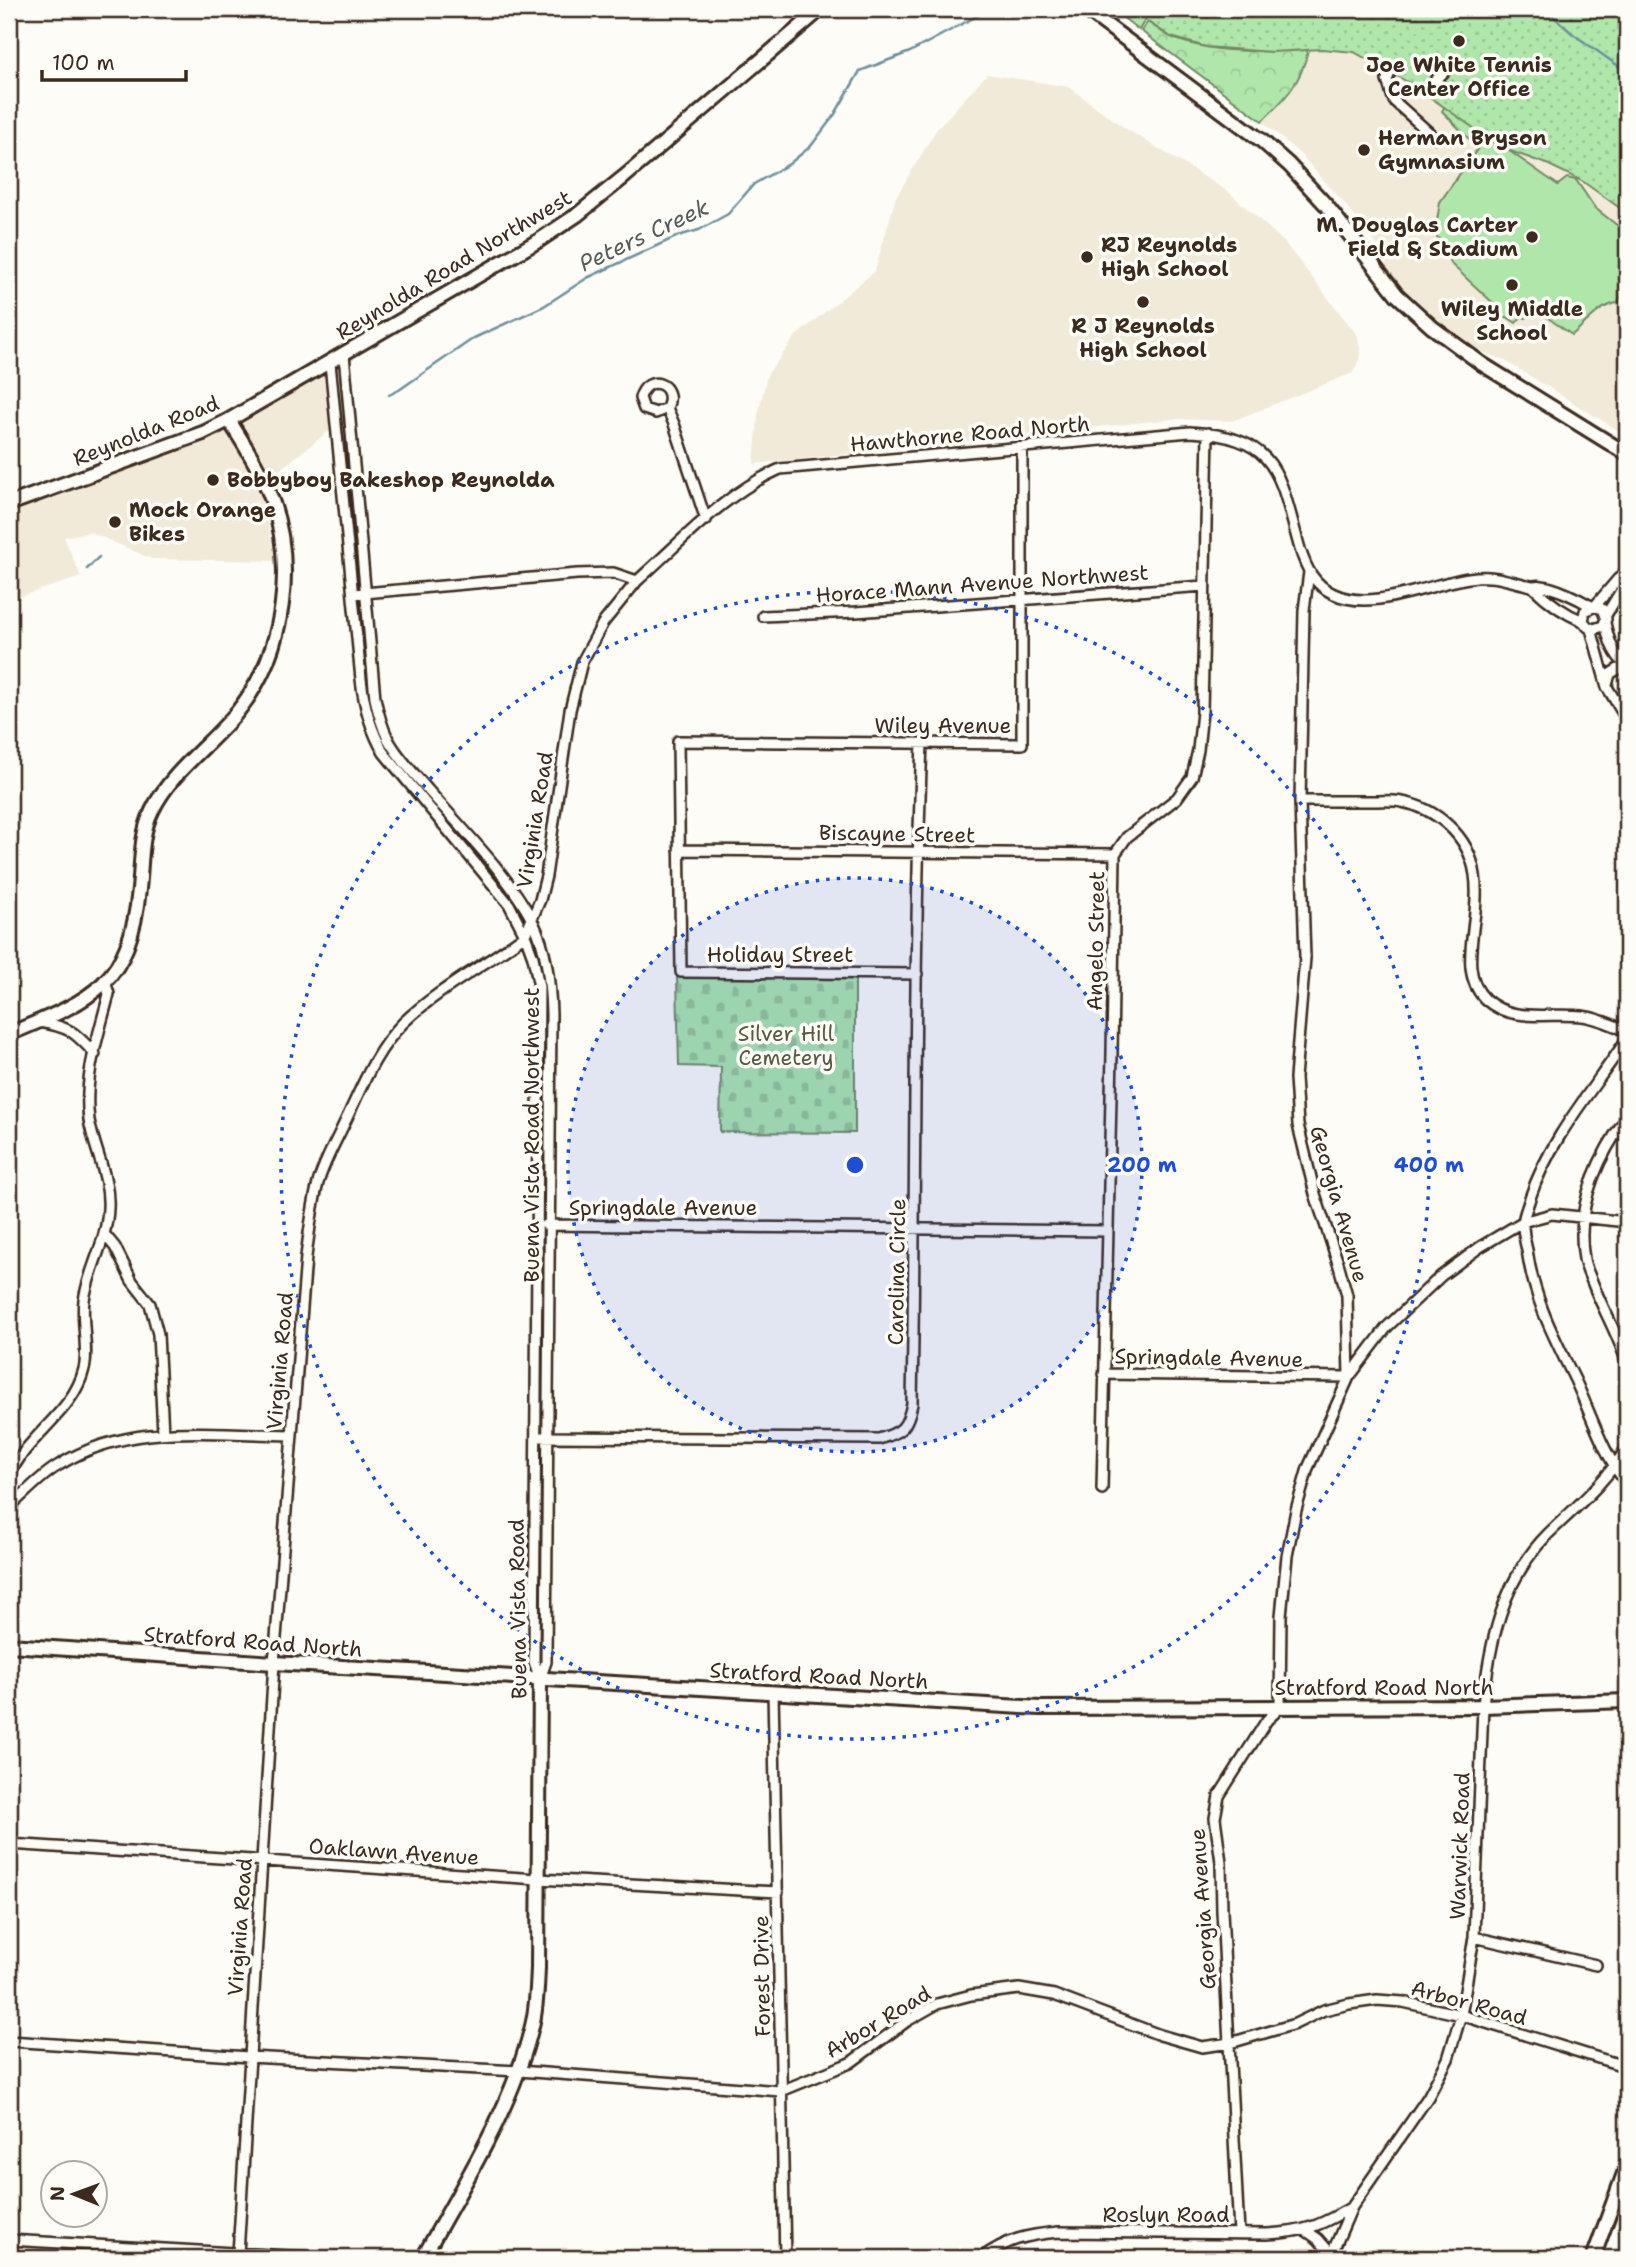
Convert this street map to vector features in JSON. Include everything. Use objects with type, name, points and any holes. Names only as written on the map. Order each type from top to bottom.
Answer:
[{"type":"main road","name":"Reynolda Road Northwest","points":[[330,363],[538,241],[577,215],[821,9]]},
{"type":"main road","points":[[1085,9],[1252,133],[1289,165],[1326,205],[1397,295],[1444,338],[1627,454]]},
{"type":"main road","name":"Reynolda Road","points":[[10,499],[203,433],[330,363]]},
{"type":"main road","points":[[9,1034],[85,999],[105,981],[123,957],[133,933],[139,896],[140,855],[152,812],[165,789],[240,709],[263,669],[278,628],[284,580],[283,554],[275,510],[259,470],[229,420]]},
{"type":"main road","name":"Stratford Road North","points":[[9,1645],[1043,1708],[1483,1706],[1627,1702]]},
{"type":"main road","name":"Buena Vista Road","points":[[423,2258],[496,2123],[519,2071],[532,2025],[537,1997],[540,1679]]},
{"type":"main road","points":[[1593,2258],[1624,2184],[1627,2165]]},
{"type":"street","points":[[1429,88],[1447,69]]},
{"type":"street","points":[[1391,70],[1387,80],[1394,101],[1434,137]]},
{"type":"street","name":"Buena Vista Road Northwest","points":[[344,354],[364,593],[375,698],[380,721],[390,742],[409,768],[512,889],[533,920],[545,956],[551,991],[546,1662],[540,1679]]},
{"type":"street","points":[[330,363],[364,704],[371,731],[384,753],[509,904],[524,935]]},
{"type":"street","points":[[667,408],[706,520]]},
{"type":"street","name":"Hawthorne Road North","points":[[638,581],[741,490],[780,469],[1167,433],[1226,436],[1245,443],[1273,466],[1286,491],[1302,556],[1309,572]]},
{"type":"street","name":"Angelo Street","points":[[1108,1231],[1115,854],[1127,837],[1177,798],[1192,777],[1198,750],[1202,712],[1208,433]]},
{"type":"street","name":"Wiley Avenue","points":[[679,849],[678,741],[1022,744],[1022,448]]},
{"type":"street","points":[[1309,572],[1318,584],[1332,593],[1360,600],[1478,577],[1510,579],[1532,586],[1544,586],[1602,608],[1611,645],[1627,668]]},
{"type":"street","name":"Georgia Avenue","points":[[1239,2233],[1216,1806],[1219,1796],[1267,1720],[1280,1708],[1281,1616],[1287,1556],[1296,1510],[1308,1468],[1349,1377],[1347,1295],[1315,1194],[1298,1125],[1295,1078],[1305,958],[1300,802],[1304,610],[1309,572]]},
{"type":"street","points":[[1583,621],[1585,611],[1627,572]]},
{"type":"street","points":[[353,594],[577,574],[613,573],[638,581]]},
{"type":"street","name":"Virginia Road","points":[[238,2253],[274,1663],[291,1434],[306,1257],[319,1180],[372,1065],[389,1039],[424,1005],[524,935],[533,920],[546,876],[570,710],[582,662],[603,623],[638,581]]},
{"type":"street","points":[[1591,629],[1600,628],[1627,581]]},
{"type":"street","name":"Horace Mann Avenue Northwest","points":[[763,617],[1203,586]]},
{"type":"street","points":[[1532,586],[1591,629],[1607,687],[1627,720]]},
{"type":"street","points":[[1607,687],[1610,674],[1627,668]]},
{"type":"street","name":"Carolina Circle","points":[[536,1437],[840,1441],[879,1439],[897,1433],[908,1422],[912,1404],[916,1227],[918,851],[922,743]]},
{"type":"street","points":[[1300,802],[1401,802],[1422,808],[1441,818],[1460,836],[1477,878],[1478,899],[1470,965],[1475,986],[1486,1000],[1509,1013],[1531,1016],[1583,1016],[1627,1031]]},
{"type":"street","name":"Biscayne Street","points":[[679,849],[1115,854]]},
{"type":"street","name":"Holiday Street","points":[[679,849],[681,972],[917,974]]},
{"type":"street","name":"Buena Vista Road","points":[[524,935],[533,957],[539,987],[534,1662],[540,1679]]},
{"type":"street","points":[[9,1477],[14,1464],[28,1444],[67,1405],[85,1367],[82,1327],[84,1299],[105,1235],[108,1191],[93,1141],[88,1087],[109,994],[105,981]]},
{"type":"street","points":[[39,1022],[62,1026],[78,1035],[95,1054]]},
{"type":"street","points":[[1627,1040],[1564,1127],[1542,1167],[1522,1222],[1529,1266],[1542,1311],[1602,1445],[1627,1484]]},
{"type":"street","points":[[1627,1117],[1604,1154],[1591,1183],[1582,1216],[1584,1260],[1627,1364]]},
{"type":"street","points":[[1349,1377],[1387,1327],[1441,1276],[1480,1247],[1522,1222],[1543,1215],[1582,1216],[1627,1222]]},
{"type":"street","name":"Springdale Avenue","points":[[538,1225],[1108,1231],[1104,1374],[1349,1377]]},
{"type":"street","points":[[105,1235],[115,1247],[132,1281],[150,1304],[155,1319],[163,1433]]},
{"type":"street","points":[[1101,1489],[1104,1374]]},
{"type":"street","points":[[9,1507],[47,1473],[102,1443],[163,1433],[291,1434]]},
{"type":"street","name":"Warwick Road","points":[[1331,2257],[1352,2207],[1428,2097],[1448,2059],[1461,2015],[1474,1937],[1483,1706],[1486,1670],[1496,1624],[1513,1583],[1529,1556],[1615,1468],[1627,1447]]},
{"type":"street","name":"Forest Drive","points":[[773,1692],[785,2258]]},
{"type":"street","name":"Oaklawn Avenue","points":[[9,1844],[778,1892]]},
{"type":"street","points":[[1474,1937],[1595,1965]]},
{"type":"street","name":"Arbor Road","points":[[9,2041],[519,2071],[781,2091],[850,2063],[907,2021],[937,2004],[971,1995],[1019,1989],[1045,1993],[1202,2047],[1230,2043],[1295,2024],[1324,2010],[1377,2000],[1403,2002],[1461,2015],[1627,2067]]},
{"type":"street","name":"Roslyn Road","points":[[981,2258],[994,2253],[1006,2242],[1027,2235],[1059,2232],[1298,2232],[1323,2224],[1352,2207]]},
{"type":"street","points":[[1305,2230],[1318,2239],[1331,2257]]},
{"type":"street","points":[[9,2241],[322,2258]]},
{"type":"shaded area","name":"Wiley Middle School","points":[[1308,50],[1354,52],[1413,85],[1502,148],[1549,165],[1582,181],[1627,213],[1627,436],[1502,359],[1481,352],[1430,317],[1388,275],[1384,254],[1345,204],[1302,156],[1262,121],[1289,95],[1304,67]]},
{"type":"shaded area","name":"RJ Reynolds High School","points":[[987,74],[1069,87],[1123,127],[1229,192],[1284,242],[1358,336],[1361,355],[1353,373],[1232,421],[1173,419],[754,464],[758,415],[767,375],[796,336],[875,271],[896,197],[936,130]]},
{"type":"shaded area","points":[[332,370],[339,393],[329,431],[259,483],[276,561],[152,559],[90,532],[64,537],[81,577],[9,600],[9,508],[201,444]]},
{"type":"green space","points":[[1112,9],[1627,9],[1627,213],[1582,181],[1549,165],[1502,148],[1413,85],[1354,52],[1322,49],[1272,52],[1206,47],[1171,37],[1145,20],[1139,30]]},
{"type":"green space","points":[[1148,22],[1171,37],[1203,46],[1257,51],[1308,50],[1297,81],[1262,121],[1141,31]]},
{"type":"green space","name":"M. Douglas Carter Field & Stadium","points":[[1445,106],[1558,185],[1567,178],[1576,180],[1595,208],[1627,233],[1627,282],[1618,303],[1599,311],[1572,335],[1534,308],[1526,318],[1522,316],[1516,323],[1507,317],[1495,317],[1492,302],[1452,265],[1435,233],[1440,202],[1478,148],[1442,111]]},
{"type":"green space","name":"Silver Hill Cemetery","points":[[677,977],[855,978],[855,1133],[720,1132],[721,1067],[679,1066]]},
{"type":"waterway","name":"Peters Creek","points":[[389,395],[474,338],[544,306],[587,278],[678,236],[699,230],[728,214],[754,184],[789,164],[811,146],[835,114],[860,71],[910,52],[990,9]]},
{"type":"waterway","name":"Peters Creek","points":[[1545,9],[1573,34],[1627,72]]},
{"type":"waterway","name":"Peters Creek","points":[[87,569],[99,557]]},
{"type":"place","name":"Joe White Tennis Center Office","points":[[1459,41]]},
{"type":"place","name":"Herman Bryson Gymnasium","points":[[1364,150]]},
{"type":"place","name":"M. Douglas Carter Field & Stadium","points":[[1532,237]]},
{"type":"place","name":"RJ Reynolds High School","points":[[1087,257]]},
{"type":"place","name":"Wiley Middle School","points":[[1512,285]]},
{"type":"place","name":"R J Reynolds High School","points":[[1143,302]]},
{"type":"place","name":"Bobbyboy Bakeshop Reynolda","points":[[213,480]]},
{"type":"place","name":"Mock Orange Bikes","points":[[115,522]]}]
